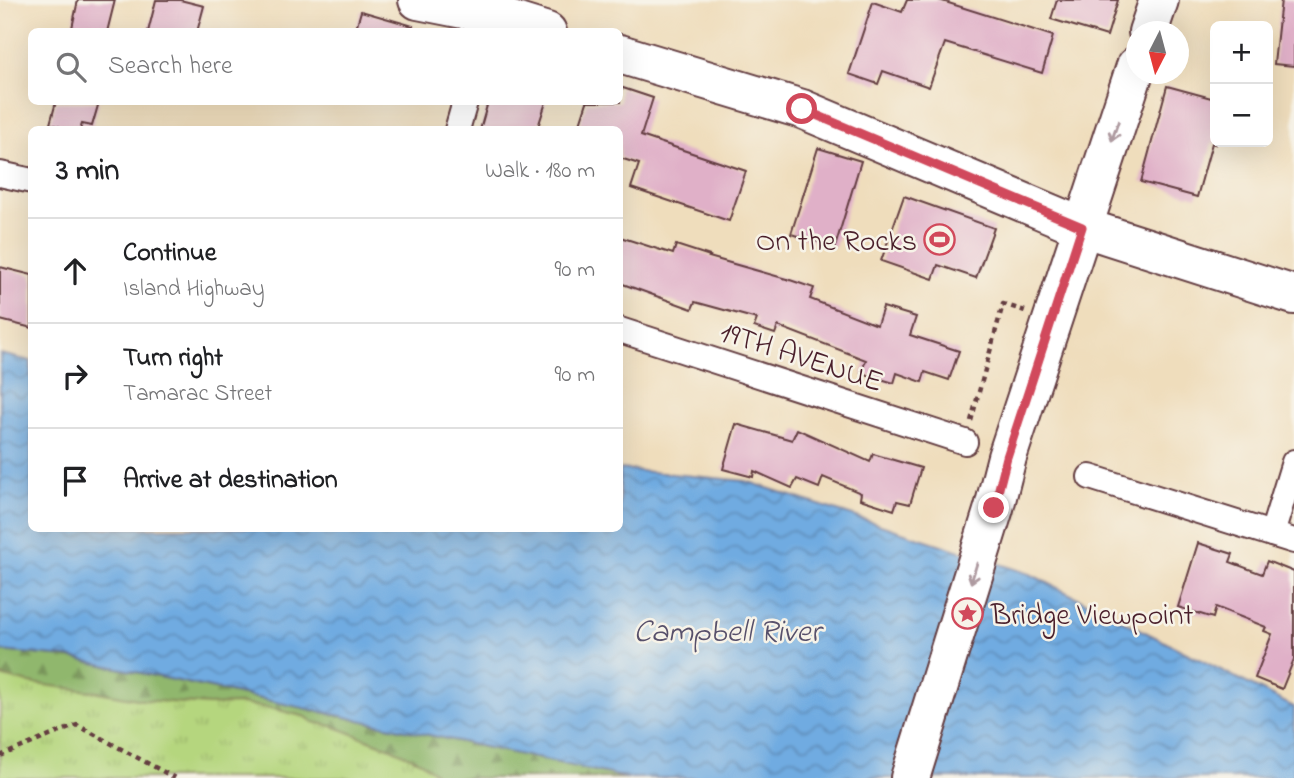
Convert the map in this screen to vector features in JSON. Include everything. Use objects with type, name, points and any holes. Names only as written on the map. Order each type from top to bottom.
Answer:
[{"type":"main road","points":[[418,0],[533,28]]},
{"type":"main road","points":[[1152,21],[1159,0]]},
{"type":"main road","points":[[623,55],[802,109],[1082,227],[1294,295]]},
{"type":"main road","points":[[910,778],[994,508],[1007,457],[1130,84]]},
{"type":"street","points":[[458,126],[464,105]]},
{"type":"street","points":[[0,174],[28,180]]},
{"type":"street","name":"19TH AVENUE","points":[[623,331],[965,442]]},
{"type":"street","points":[[1090,477],[1283,538],[1294,462]]},
{"type":"path","points":[[0,756],[77,725],[175,778]]},
{"type":"green space","points":[[0,651],[67,657],[628,778],[0,778]]},
{"type":"green space","points":[[0,676],[29,683],[143,700],[209,705],[240,704],[270,708],[306,717],[313,722],[332,726],[391,748],[421,762],[443,778],[0,778]]},
{"type":"water","name":"Campbell River","points":[[0,354],[28,360],[28,532],[623,532],[623,469],[746,481],[1030,574],[1294,707],[1294,778],[628,778],[67,657],[0,651]]},
{"type":"building","points":[[78,0],[115,0],[108,28],[72,28]]},
{"type":"building","points":[[156,0],[180,0],[204,6],[198,28],[149,28]]},
{"type":"building","points":[[907,0],[939,0],[1053,36],[1042,73],[945,43],[929,87],[883,71],[878,84],[849,74],[873,2],[902,12]]},
{"type":"building","points":[[1057,0],[1118,0],[1107,36],[1051,19]]},
{"type":"building","points":[[1281,0],[1294,0],[1294,66],[1274,64]]},
{"type":"building","points":[[361,11],[413,26],[413,28],[356,28]]},
{"type":"building","points":[[1167,86],[1210,98],[1211,147],[1197,197],[1141,182]]},
{"type":"building","points":[[623,88],[653,98],[641,136],[746,171],[729,221],[631,188],[639,164],[623,159],[623,126],[579,126],[586,105],[623,105]]},
{"type":"building","points":[[55,105],[98,105],[92,126],[50,124]]},
{"type":"building","points":[[487,105],[545,105],[538,126],[481,126]]},
{"type":"building","points":[[818,148],[861,161],[835,247],[791,234]]},
{"type":"building","points":[[904,196],[994,228],[976,278],[938,265],[933,279],[881,261]]},
{"type":"building","points":[[623,238],[673,254],[676,245],[814,288],[810,299],[877,325],[883,307],[916,317],[910,335],[959,351],[949,380],[925,372],[922,382],[897,373],[894,383],[861,373],[866,360],[778,326],[775,334],[754,327],[757,319],[695,302],[692,309],[623,284]]},
{"type":"building","points":[[0,267],[28,274],[28,327],[0,320]]},
{"type":"building","points":[[736,424],[792,440],[797,429],[870,462],[873,454],[921,468],[910,504],[897,501],[894,510],[860,499],[861,493],[823,477],[819,488],[797,479],[792,488],[754,471],[753,477],[723,469]]},
{"type":"building","points":[[1198,543],[1233,554],[1230,562],[1262,574],[1267,561],[1294,572],[1294,659],[1282,689],[1255,678],[1272,634],[1264,631],[1266,627],[1216,607],[1213,618],[1178,607]]},
{"type":"place","name":"On the Rocks","points":[[940,240]]},
{"type":"place","name":"Bridge Viewpoint","points":[[968,614]]},
{"type":"route","points":[[802,109],[1082,227],[1007,457],[994,508]]}]
